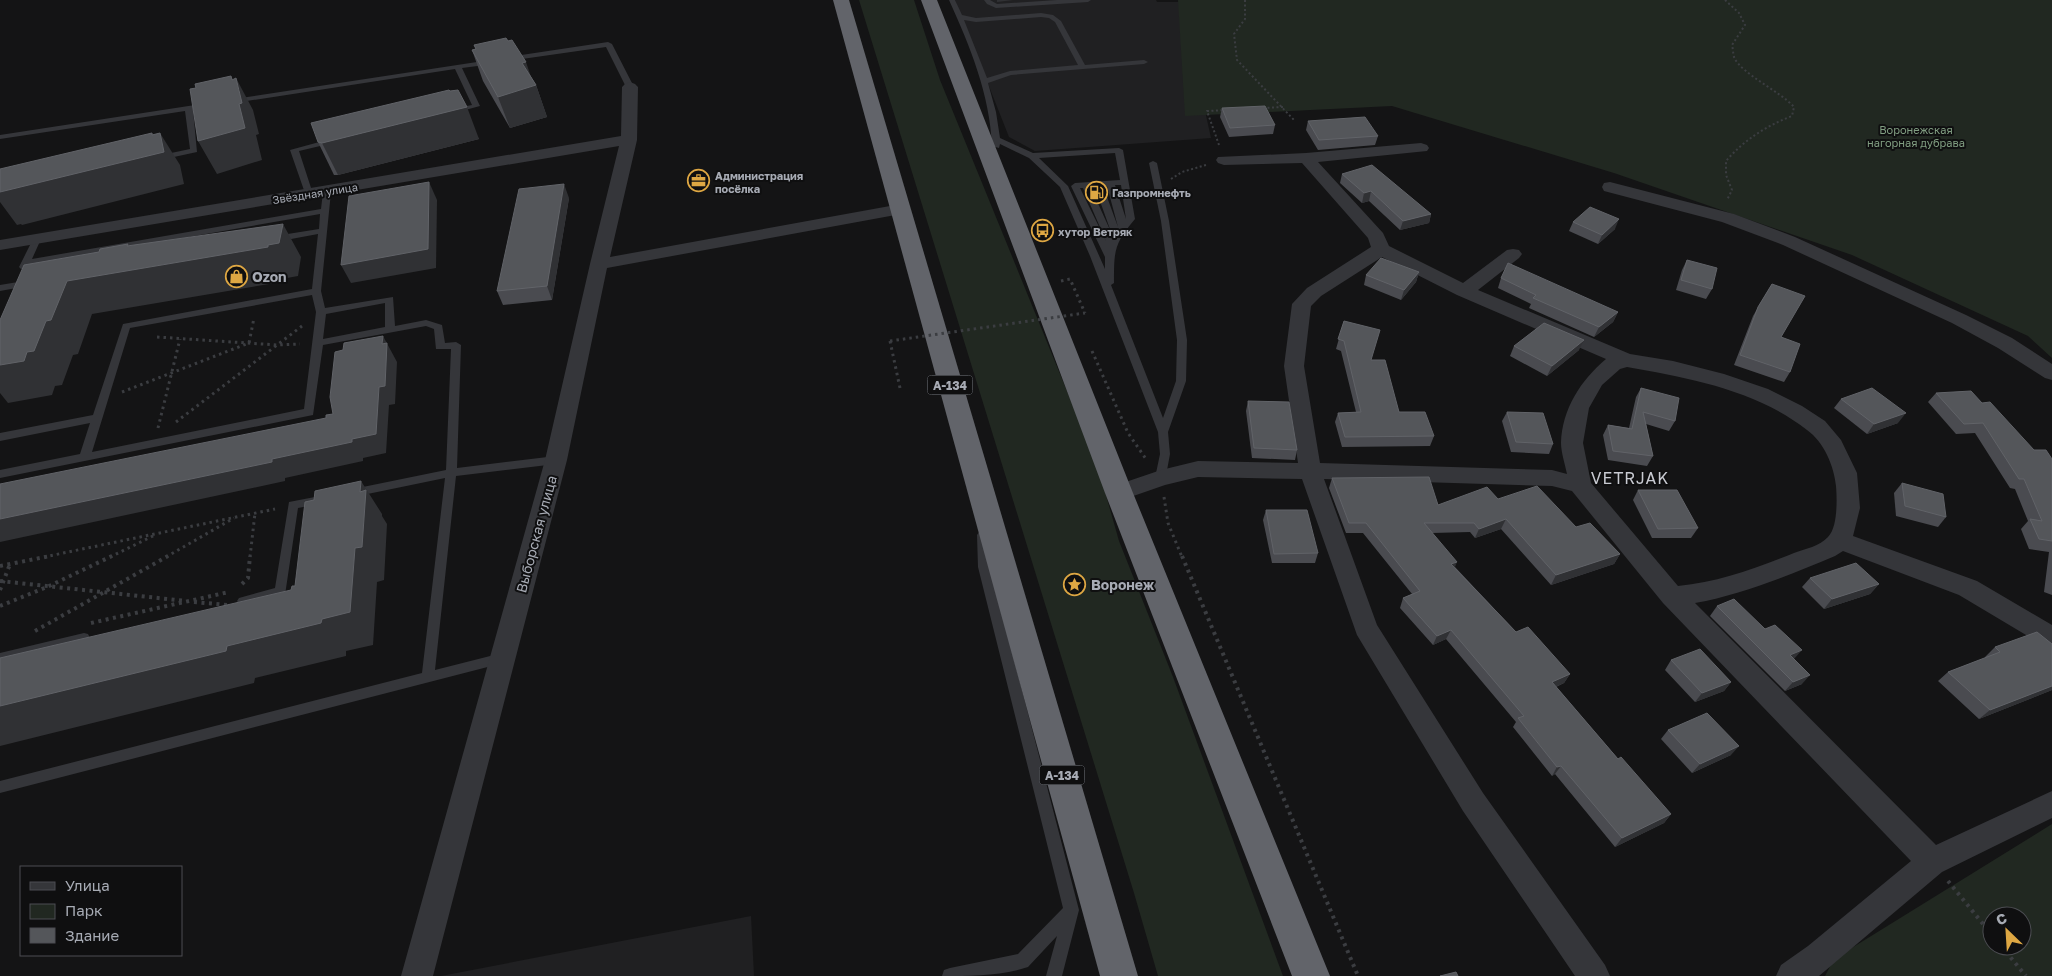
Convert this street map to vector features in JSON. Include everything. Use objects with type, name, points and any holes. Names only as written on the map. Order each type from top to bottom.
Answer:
[{"type":"highway","name":"А-134","points":[[841,0],[1119,976]]},
{"type":"highway","points":[[929,0],[1119,493],[1311,976]]},
{"type":"street","name":"Выборская улица","points":[[417,976],[556,460],[599,264],[629,140],[630,87]]},
{"type":"street","name":"Звёздная улица","points":[[0,245],[327,192],[629,140]]},
{"type":"street","points":[[1224,160],[1306,158],[1421,148]]},
{"type":"street","points":[[1306,158],[1377,237],[1382,249],[1464,290],[1626,360],[1673,368],[1726,382],[1761,394],[1794,411],[1817,426],[1833,444],[1846,473],[1849,508],[1840,541],[1827,550],[1723,589],[1695,596],[1672,596]]},
{"type":"street","points":[[1610,186],[1728,218],[1789,241],[1959,319],[2005,343],[2052,373]]},
{"type":"street","points":[[599,264],[901,209]]},
{"type":"street","points":[[1382,249],[1314,292],[1302,304],[1294,366],[1310,471],[1366,628],[1473,802],[1594,976]]},
{"type":"street","points":[[1464,290],[1513,254]]},
{"type":"street","points":[[1626,360],[1613,364],[1594,381],[1578,408],[1572,443],[1580,485],[1672,596],[1932,862]]},
{"type":"street","points":[[1119,493],[1161,478],[1198,469],[1552,478],[1580,485]]},
{"type":"street","points":[[1840,541],[1968,588],[2052,638]]},
{"type":"street","points":[[1792,976],[1819,957],[1932,862],[2052,804]]},
{"type":"lane","points":[[952,0],[960,17],[993,114],[996,139],[995,172]]},
{"type":"lane","points":[[987,0],[989,4],[996,6],[1088,0]]},
{"type":"lane","points":[[960,17],[976,20],[1041,15],[1051,16],[1058,21],[1083,67]]},
{"type":"lane","points":[[228,102],[608,44],[630,87]]},
{"type":"lane","points":[[983,82],[1010,73],[1144,62]]},
{"type":"lane","points":[[447,113],[476,106],[458,67]]},
{"type":"lane","points":[[0,137],[218,103]]},
{"type":"lane","points":[[156,159],[194,150],[189,108]]},
{"type":"lane","points":[[309,194],[294,150],[342,138]]},
{"type":"lane","points":[[996,139],[1032,156],[1064,186],[1095,256],[1163,432],[1165,454],[1161,478]]},
{"type":"lane","points":[[1032,156],[1119,150],[1130,219],[1116,233],[1112,244],[1109,256],[1108,290]]},
{"type":"lane","points":[[1152,163],[1155,182],[1166,221],[1182,340],[1180,381],[1163,432]]},
{"type":"lane","points":[[1064,186],[1124,182]]},
{"type":"lane","points":[[1110,183],[1123,225]]},
{"type":"lane","points":[[1098,184],[1116,233]]},
{"type":"lane","points":[[1086,185],[1112,244]]},
{"type":"lane","points":[[1075,186],[1109,256]]},
{"type":"lane","points":[[0,474],[152,441],[309,412],[321,312],[316,291],[327,192]]},
{"type":"lane","points":[[27,263],[325,211]]},
{"type":"lane","points":[[265,241],[322,231]]},
{"type":"lane","points":[[15,289],[36,239]]},
{"type":"lane","points":[[0,288],[15,289],[36,282]]},
{"type":"lane","points":[[85,457],[126,326],[316,291]]},
{"type":"lane","points":[[321,312],[390,299],[390,330]]},
{"type":"lane","points":[[318,343],[426,323],[439,327],[440,347],[456,345],[451,473],[428,676]]},
{"type":"lane","points":[[0,437],[97,418]]},
{"type":"lane","points":[[229,605],[281,592],[293,505],[451,473],[556,460]]},
{"type":"lane","points":[[980,483],[984,567],[1071,910],[1054,976]]},
{"type":"lane","points":[[0,658],[95,636]]},
{"type":"lane","points":[[0,787],[502,657]]},
{"type":"lane","points":[[950,976],[1022,960],[1071,910]]},
{"type":"path","points":[[1245,0],[1245,19],[1234,34],[1237,60],[1294,120]]},
{"type":"path","points":[[1725,0],[1739,13],[1745,25],[1732,45],[1734,57],[1748,71],[1786,96],[1794,106],[1792,116],[1770,123],[1732,153],[1726,161],[1726,175],[1732,190],[1726,204],[1728,218]]},
{"type":"path","points":[[1254,109],[1283,107]]},
{"type":"path","points":[[1155,182],[1174,178],[1182,172],[1224,160],[1207,111],[1226,110]]},
{"type":"path","points":[[900,388],[890,341],[1085,312],[1070,279],[1061,280],[1065,290]]},
{"type":"path","points":[[1073,308],[1077,316]]},
{"type":"path","points":[[152,441],[321,312]]},
{"type":"path","points":[[245,317],[254,315],[249,343]]},
{"type":"path","points":[[124,332],[141,336],[276,345],[318,343]]},
{"type":"path","points":[[141,336],[160,332]]},
{"type":"path","points":[[152,441],[180,339]]},
{"type":"path","points":[[103,399],[170,375],[249,343]]},
{"type":"path","points":[[1088,344],[1128,433],[1161,478],[1168,523],[1358,976]]},
{"type":"path","points":[[0,566],[293,505]]},
{"type":"path","points":[[241,585],[248,578],[256,513]]},
{"type":"path","points":[[41,634],[31,635],[237,517]]},
{"type":"path","points":[[0,606],[47,587],[160,533]]},
{"type":"path","points":[[0,590],[10,564]]},
{"type":"path","points":[[2,581],[229,605]]},
{"type":"path","points":[[88,624],[234,591]]},
{"type":"path","points":[[1932,862],[1982,923]]},
{"type":"path","points":[[2009,956],[2026,976]]},
{"type":"shaded area","points":[[955,0],[1156,0],[1157,2],[1181,2],[1211,138],[1035,151],[1009,137]]},
{"type":"shaded area","points":[[751,916],[754,976],[441,976]]},
{"type":"green space","points":[[859,0],[914,0],[940,80],[1098,467],[1119,541],[1173,677],[1283,976],[1158,976]]},
{"type":"green space","name":"Воронежская нагорная дубрава","points":[[1178,0],[2052,0],[2052,358],[2028,336],[1852,255],[1614,173],[1392,106],[1185,116]]},
{"type":"green space","points":[[2052,824],[2052,976],[1825,976],[1834,959]]},
{"type":"building","points":[[506,38],[508,41],[512,40],[526,62],[522,63],[536,85],[498,97],[472,50],[476,49],[474,45]]},
{"type":"building","points":[[231,76],[232,80],[236,78],[242,103],[239,104],[245,128],[198,141],[190,89],[196,88],[195,84]]},
{"type":"building","points":[[449,90],[458,90],[467,107],[322,143],[318,142],[311,123]]},
{"type":"building","points":[[1265,106],[1275,125],[1230,128],[1222,108]]},
{"type":"building","points":[[1365,117],[1378,136],[1319,140],[1308,121]]},
{"type":"building","points":[[152,133],[152,135],[160,133],[164,152],[0,192],[0,169]]},
{"type":"building","points":[[1372,165],[1431,214],[1403,221],[1371,191],[1364,193],[1342,174]]},
{"type":"building","points":[[429,182],[428,249],[341,265],[349,196]]},
{"type":"building","points":[[564,184],[547,286],[497,291],[519,189]]},
{"type":"building","points":[[1590,207],[1619,219],[1602,235],[1573,222]]},
{"type":"building","points":[[283,224],[279,243],[268,245],[268,247],[67,281],[51,320],[46,321],[34,351],[27,352],[24,361],[0,365],[0,320],[24,265],[99,252],[100,249],[128,244],[127,246]]},
{"type":"building","points":[[1381,258],[1419,272],[1404,290],[1366,275]]},
{"type":"building","points":[[1687,260],[1717,268],[1712,289],[1681,280]]},
{"type":"building","points":[[1508,263],[1618,312],[1599,327],[1533,298],[1536,295],[1501,278]]},
{"type":"building","points":[[1772,284],[1805,296],[1781,337],[1800,344],[1790,372],[1740,355],[1758,307]]},
{"type":"building","points":[[1344,321],[1380,330],[1371,360],[1385,360],[1399,412],[1425,412],[1434,436],[1345,437],[1338,413],[1361,412],[1344,341],[1338,339]]},
{"type":"building","points":[[1544,323],[1584,340],[1552,366],[1514,346]]},
{"type":"building","points":[[383,336],[382,344],[387,343],[385,386],[379,387],[376,434],[352,439],[352,442],[272,459],[272,462],[0,519],[0,484],[326,418],[326,415],[333,414],[330,397],[335,352],[343,350],[344,343]]},
{"type":"building","points":[[1641,388],[1679,398],[1675,421],[1643,412],[1653,456],[1613,451],[1608,425],[1632,429]]},
{"type":"building","points":[[1872,388],[1906,413],[1874,424],[1841,399]]},
{"type":"building","points":[[1971,391],[1982,403],[1990,402],[2034,450],[2046,450],[2052,459],[2052,541],[2039,539],[2030,519],[2042,521],[2024,479],[2019,479],[1983,423],[1964,424],[1936,393]]},
{"type":"building","points":[[1248,401],[1289,402],[1297,450],[1254,448]]},
{"type":"building","points":[[1507,412],[1543,413],[1553,444],[1516,442]]},
{"type":"building","points":[[1429,477],[1438,505],[1487,487],[1498,499],[1537,486],[1576,527],[1590,523],[1620,554],[1556,575],[1506,519],[1479,529],[1474,523],[1424,523],[1457,562],[1451,564],[1516,632],[1528,627],[1570,674],[1552,682],[1618,759],[1621,757],[1671,814],[1622,838],[1561,766],[1557,767],[1518,718],[1524,716],[1451,630],[1437,636],[1403,598],[1420,591],[1366,523],[1349,523],[1332,478]]},
{"type":"building","points":[[361,481],[360,492],[366,490],[362,547],[355,548],[350,612],[322,619],[321,623],[227,646],[226,651],[0,706],[0,658],[291,590],[292,586],[295,586],[305,502],[314,500],[315,491]]},
{"type":"building","points":[[1902,483],[1943,494],[1946,517],[1905,506]]},
{"type":"building","points":[[1638,490],[1677,490],[1698,528],[1658,529]]},
{"type":"building","points":[[1266,510],[1307,510],[1318,553],[1274,554]]},
{"type":"building","points":[[1856,563],[1879,584],[1832,599],[1810,578]]},
{"type":"building","points":[[1734,599],[1765,629],[1775,625],[1802,650],[1790,655],[1810,675],[1793,682],[1717,606]]},
{"type":"building","points":[[2037,632],[2052,644],[2052,686],[1990,710],[1948,672],[2000,652],[1995,647]]},
{"type":"building","points":[[1700,649],[1731,682],[1702,693],[1671,660]]},
{"type":"building","points":[[1707,713],[1739,746],[1700,764],[1668,730]]},
{"type":"building","points":[[1456,972],[1458,976],[1440,976]]},
{"type":"place","name":"Администрация посёлка","points":[[699,181]]},
{"type":"place","name":"Газпромнефть","points":[[1096,192]]},
{"type":"place","name":"хутор Ветряк","points":[[1042,231]]},
{"type":"place","name":"Ozon","points":[[236,276]]},
{"type":"place","name":"Воронеж","points":[[1075,584]]},
{"type":"district","name":"VETRJAK","points":[[1630,478]]}]
